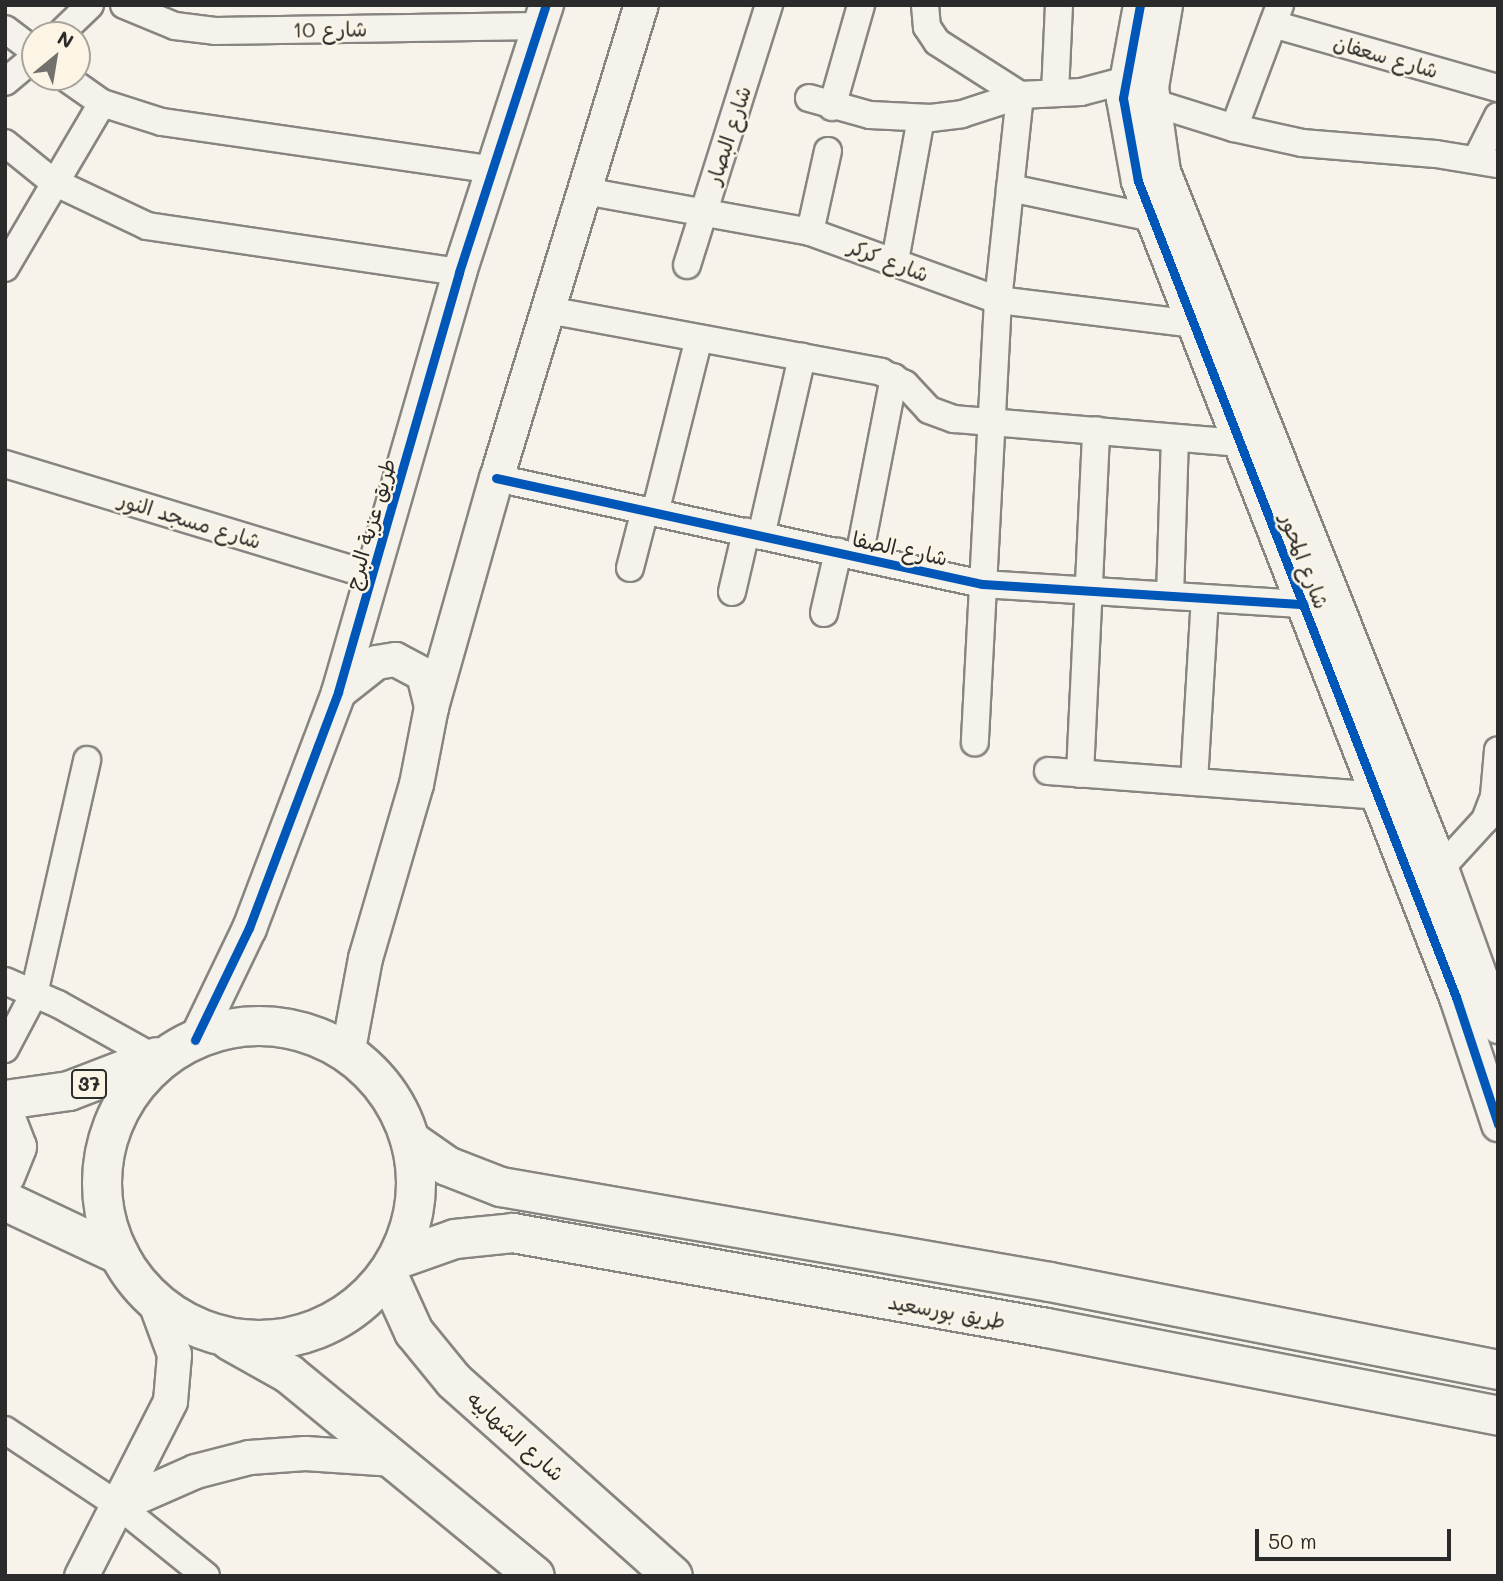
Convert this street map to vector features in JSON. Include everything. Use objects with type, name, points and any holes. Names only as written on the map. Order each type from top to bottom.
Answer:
[{"type":"highway","points":[[219,1335],[266,1340],[313,1331],[355,1309],[393,1267],[414,1213],[415,1164],[410,1140],[386,1091],[347,1054],[306,1034],[273,1028],[239,1028],[172,1050],[130,1094],[106,1145],[103,1201],[120,1255],[154,1300],[195,1327],[219,1335],[289,1374],[535,1576]]},
{"type":"highway","name":"37","points":[[5,1100],[69,1091],[172,1050]]},
{"type":"highway","points":[[5,1116],[17,1147],[5,1176]]},
{"type":"highway","name":"طريق بورسعيد","points":[[410,1140],[447,1166],[501,1187],[1050,1282],[1498,1370]]},
{"type":"highway","points":[[5,1201],[120,1255]]},
{"type":"highway","name":"طريق بورسعيد","points":[[393,1267],[455,1239],[513,1233],[1046,1328],[1149,1351],[1498,1416]]},
{"type":"highway","name":"شارع الشهابيه","points":[[393,1267],[414,1332],[454,1381],[673,1576]]},
{"type":"highway","points":[[1046,1328],[1063,1312],[1059,1289],[1050,1282]]},
{"type":"highway","points":[[1149,1351],[1136,1335],[1135,1325],[1138,1315],[1154,1302]]},
{"type":"street","points":[[73,21],[90,5]]},
{"type":"street","name":"شارع 10","points":[[124,5],[157,20],[195,29],[368,17],[543,16]]},
{"type":"street","points":[[347,1054],[365,958],[416,783],[431,707],[496,478],[641,5]]},
{"type":"street","name":"شارع البصار","points":[[687,265],[769,5]]},
{"type":"street","points":[[861,5],[821,102],[882,117],[921,118],[962,114],[1020,95],[1090,90],[1123,81]]},
{"type":"street","points":[[925,5],[927,27],[937,42],[1020,95]]},
{"type":"street","points":[[1055,93],[1059,5]]},
{"type":"street","name":"شارع المحور","points":[[1140,5],[1123,81],[1128,140],[1152,218],[1456,997],[1498,1124]]},
{"type":"street","name":"شارع المحور","points":[[1165,5],[1153,59],[1151,102],[1167,185],[1441,868],[1498,1026]]},
{"type":"street","points":[[1234,128],[1277,14]]},
{"type":"street","name":"شارع سعفان","points":[[1277,14],[1498,88]]},
{"type":"street","name":"طريق عزبة البرج","points":[[172,1050],[249,928],[338,692],[374,576],[459,272],[543,16]]},
{"type":"street","points":[[5,29],[21,43]]},
{"type":"street","points":[[5,82],[21,68]]},
{"type":"street","points":[[85,91],[102,103],[162,122],[494,170]]},
{"type":"street","points":[[975,742],[998,300],[1020,95]]},
{"type":"street","points":[[1151,102],[1234,128],[1326,146],[1487,162],[1498,116]]},
{"type":"street","points":[[5,268],[52,181],[102,103]]},
{"type":"street","points":[[895,261],[921,118]]},
{"type":"street","points":[[5,143],[52,181],[147,226],[459,272]]},
{"type":"street","points":[[810,232],[828,151]]},
{"type":"street","points":[[1010,188],[1152,218]]},
{"type":"street","name":"شارع كركر","points":[[585,191],[810,232],[998,300],[1194,324]]},
{"type":"street","points":[[548,310],[802,357],[894,377],[935,413],[992,421],[1240,443]]},
{"type":"street","points":[[631,568],[650,512],[699,338]]},
{"type":"street","points":[[732,592],[754,534],[802,357]]},
{"type":"street","points":[[824,613],[848,555],[894,377]]},
{"type":"street","points":[[1080,774],[1096,430]]},
{"type":"street","points":[[1170,596],[1175,438]]},
{"type":"street","name":"شارع مسجد النور","points":[[5,464],[374,576]]},
{"type":"street","name":"شارع الصفا","points":[[496,478],[983,584],[1303,604]]},
{"type":"street","points":[[1194,782],[1205,598]]},
{"type":"street","points":[[338,692],[376,662],[395,659],[423,674],[431,707]]},
{"type":"street","points":[[1441,868],[1485,820],[1494,796],[1498,750]]},
{"type":"street","points":[[5,1049],[34,994],[87,760]]},
{"type":"street","points":[[1048,771],[1378,796]]},
{"type":"street","points":[[5,981],[172,1050]]},
{"type":"street","points":[[81,1576],[158,1433],[173,1390],[174,1354],[154,1300]]},
{"type":"street","points":[[5,1430],[118,1505],[206,1576]]},
{"type":"street","points":[[118,1505],[195,1471],[249,1457],[305,1452],[394,1459]]},
{"type":"cycle path","points":[[195,1040],[249,928],[338,692],[459,272],[546,5]]},
{"type":"cycle path","points":[[1140,5],[1123,98],[1138,181],[1456,997],[1498,1124]]},
{"type":"cycle path","points":[[496,478],[983,584],[1303,604]]}]
